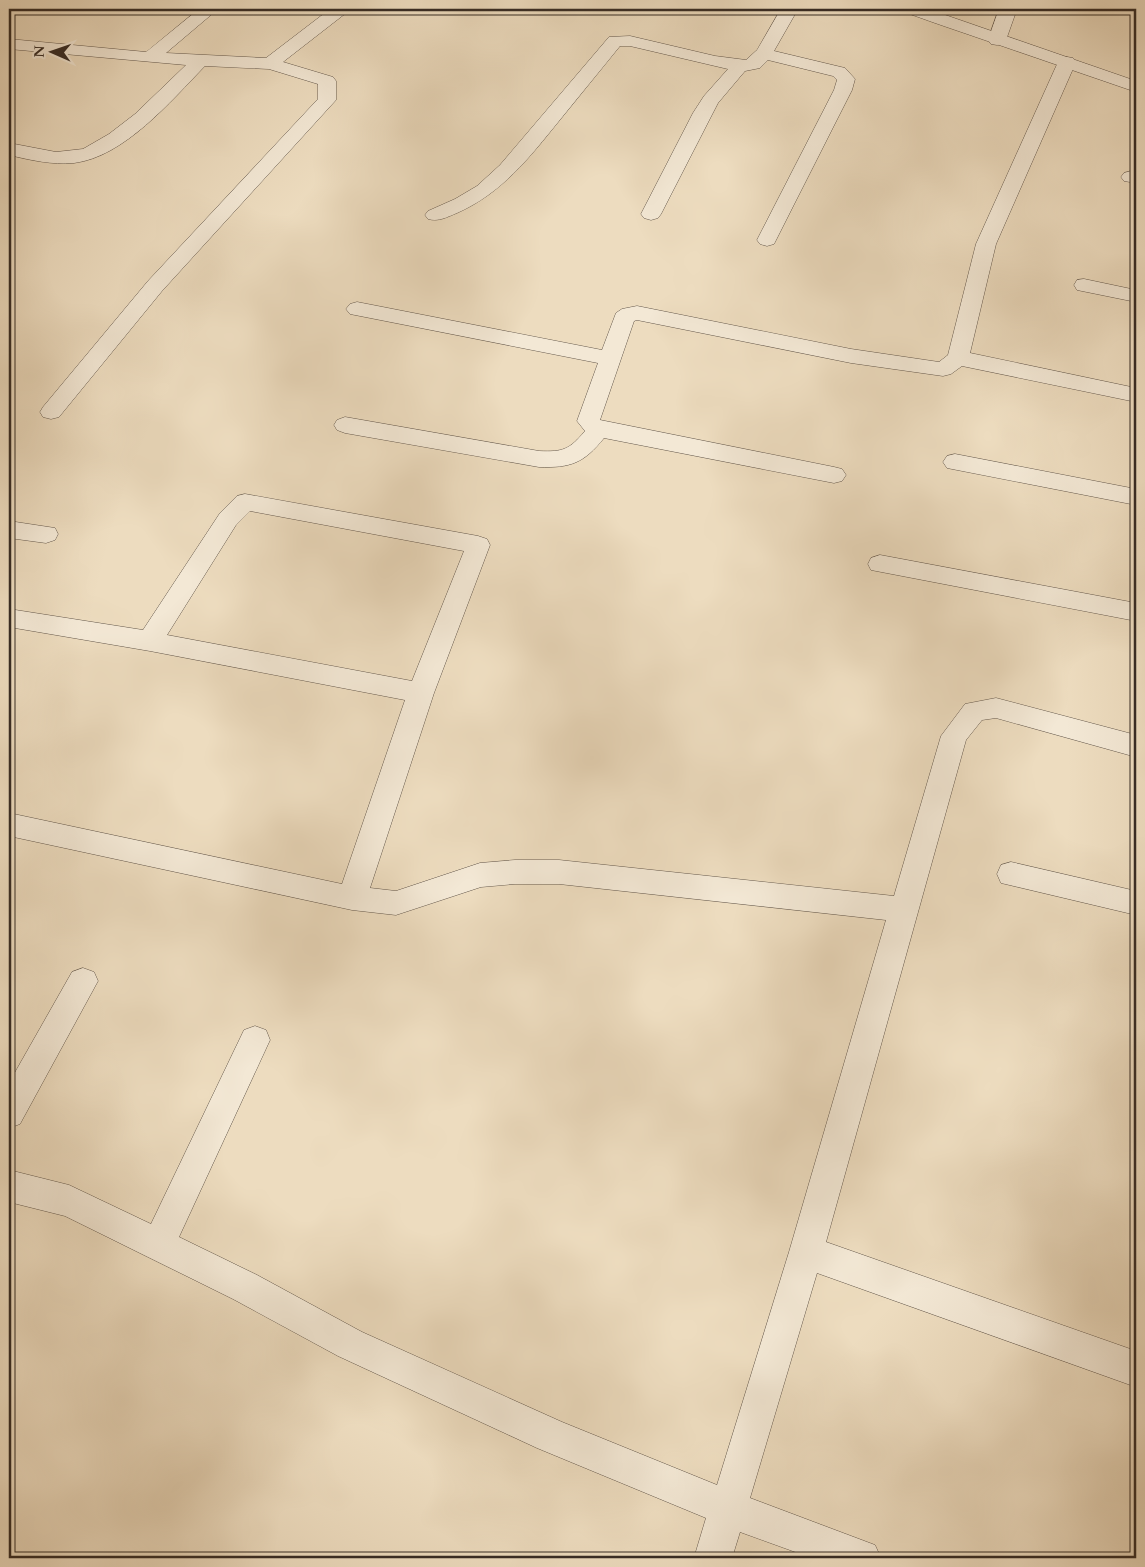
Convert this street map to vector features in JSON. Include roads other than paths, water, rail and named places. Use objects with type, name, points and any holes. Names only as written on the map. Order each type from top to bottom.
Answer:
[{"type":"street","points":[[150,58],[209,9]]},
{"type":"street","points":[[270,64],[340,9]]},
{"type":"street","points":[[435,215],[462,203],[484,190],[506,169],[524,151],[614,41],[630,41],[740,66],[754,64],[763,54],[788,9]]},
{"type":"street","points":[[913,9],[997,40],[1136,87]]},
{"type":"street","points":[[997,40],[1008,9]]},
{"type":"street","points":[[9,44],[150,58],[270,64],[326,81],[327,100],[162,280],[51,412]]},
{"type":"street","points":[[763,54],[839,72],[846,79],[843,90],[767,240]]},
{"type":"street","points":[[9,149],[33,155],[63,157],[85,155],[120,137],[145,117],[200,61]]},
{"type":"street","points":[[834,474],[599,429],[591,424],[588,420],[624,318],[628,314],[637,313],[710,326],[825,351],[924,368],[943,369],[958,358],[986,244],[1066,62]]},
{"type":"street","points":[[650,214],[702,113],[710,100],[740,66]]},
{"type":"street","points":[[1084,285],[1136,296]]},
{"type":"street","points":[[357,309],[610,358]]},
{"type":"street","points":[[958,358],[1136,395]]},
{"type":"street","points":[[345,425],[538,459],[557,460],[570,459],[581,451],[599,429]]},
{"type":"street","points":[[955,462],[1136,497]]},
{"type":"street","points":[[150,641],[228,518],[245,502],[478,545],[421,693],[352,898]]},
{"type":"street","points":[[9,529],[46,534]]},
{"type":"street","points":[[880,564],[1136,612]]},
{"type":"street","points":[[9,618],[150,641],[421,693]]},
{"type":"street","points":[[713,1558],[730,1509],[806,1252],[954,736],[974,711],[996,708],[1136,746]]},
{"type":"street","points":[[9,825],[352,898],[396,903],[480,876],[515,872],[559,872],[905,910]]},
{"type":"street","points":[[1011,874],[1136,903]]},
{"type":"street","points":[[9,1112],[82,981]]},
{"type":"street","points":[[158,1246],[255,1040]]},
{"type":"street","points":[[9,1186],[69,1201],[245,1287],[350,1344],[550,1435],[730,1509],[862,1558]]},
{"type":"street","points":[[806,1252],[1136,1369]]}]
